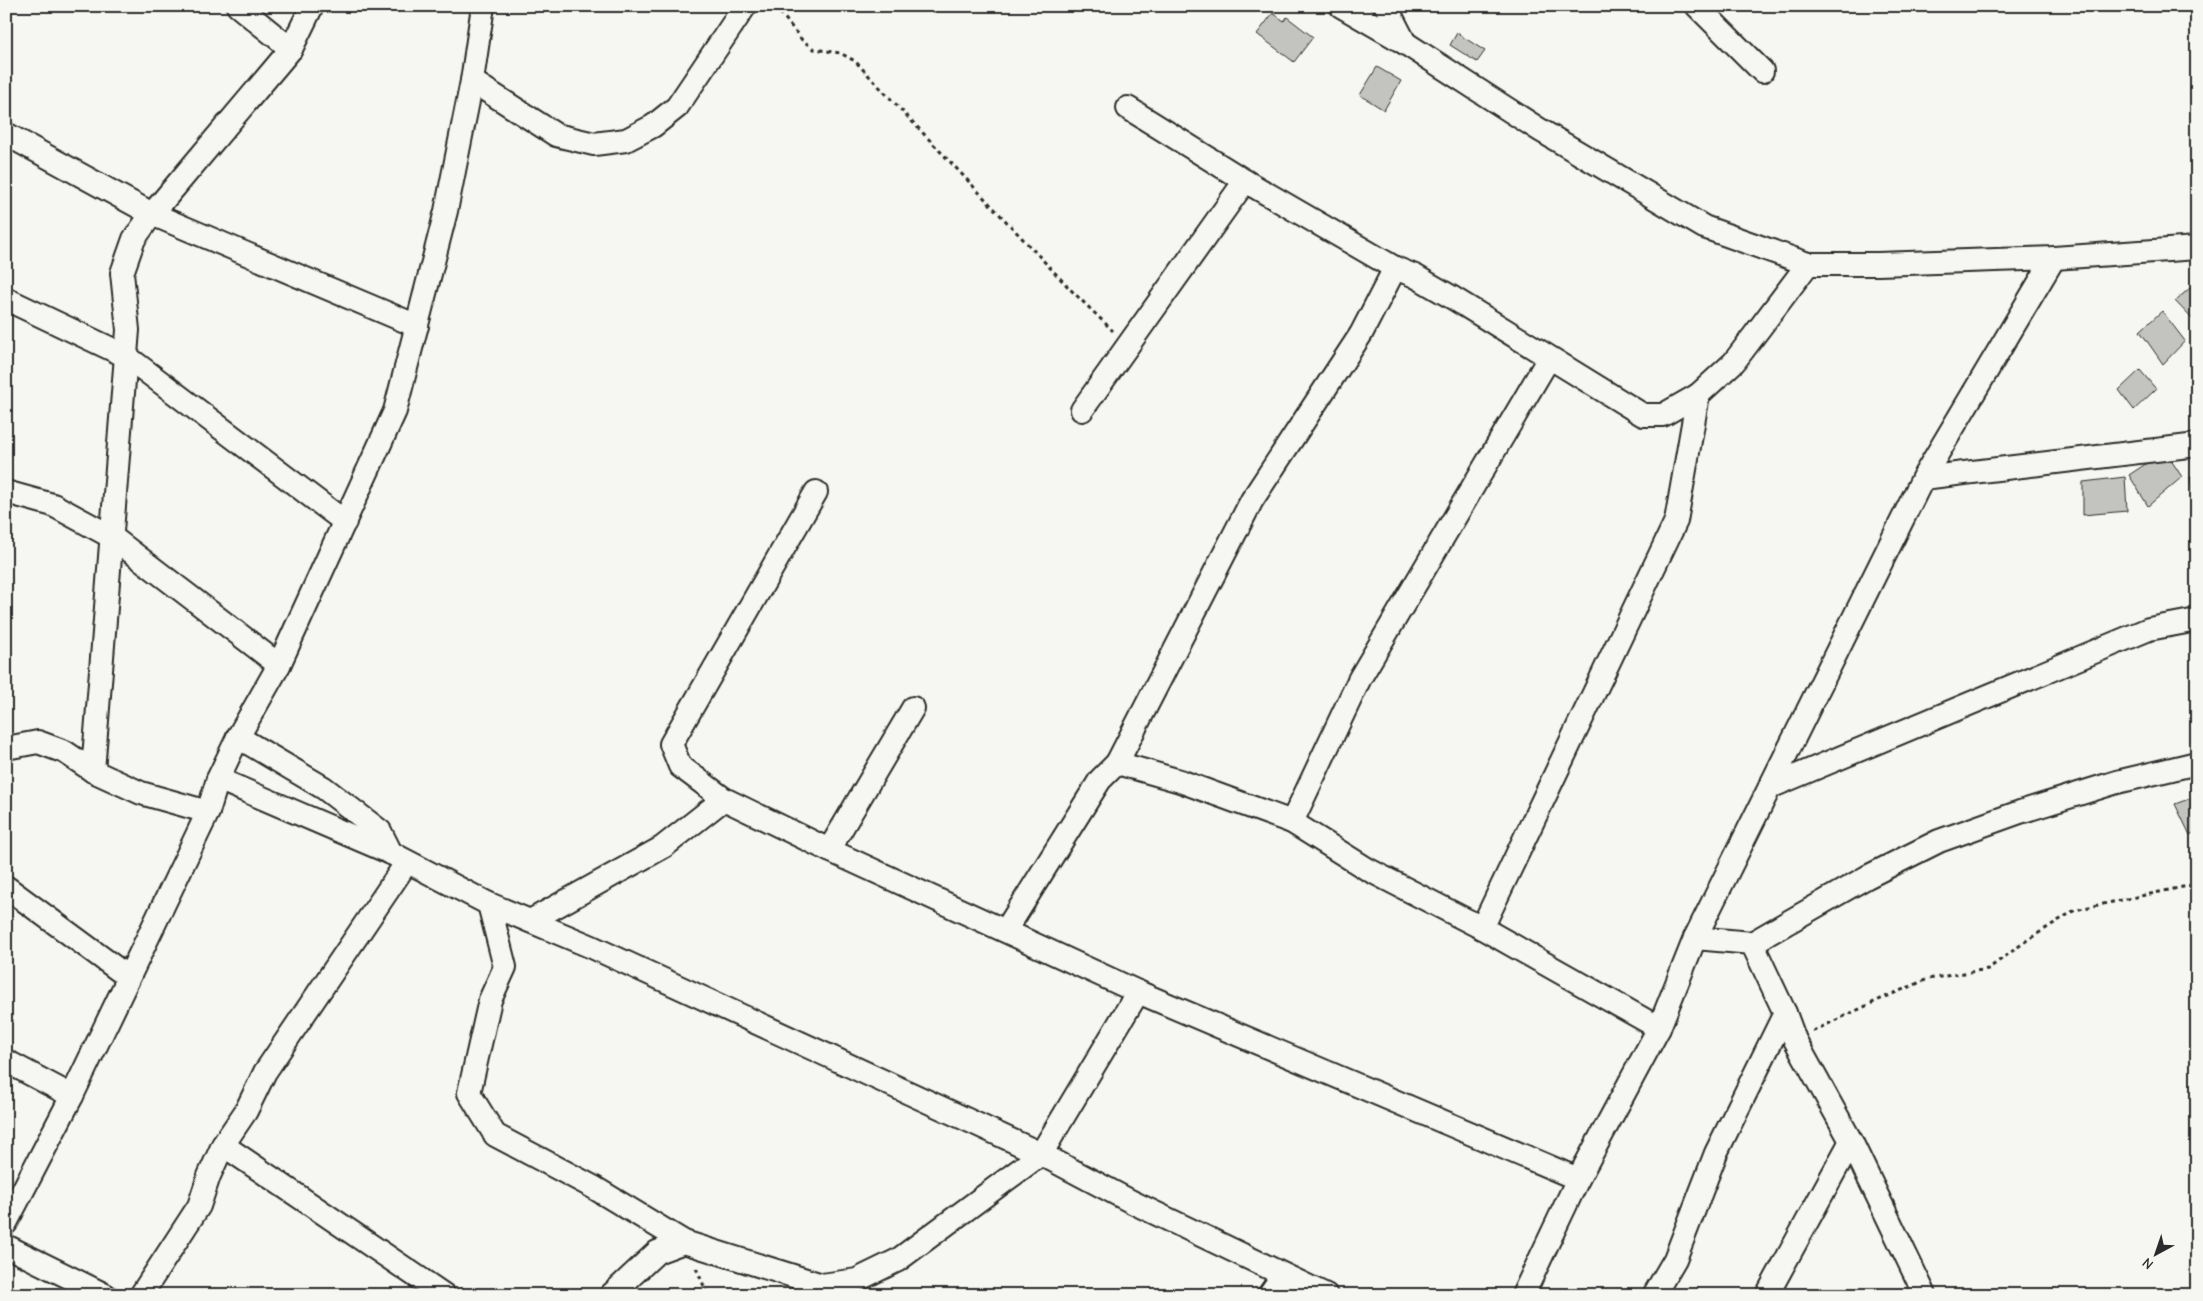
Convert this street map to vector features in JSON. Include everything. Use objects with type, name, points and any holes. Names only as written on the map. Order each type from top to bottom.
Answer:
[{"type":"street","points":[[238,6],[291,49]]},
{"type":"street","points":[[93,771],[128,330],[122,273],[134,239],[152,214],[291,49],[312,6]]},
{"type":"street","points":[[6,1223],[72,1096],[208,812],[218,779],[238,737],[279,665],[395,411],[446,211],[472,81],[483,6]]},
{"type":"street","points":[[472,81],[556,136],[594,144],[626,140],[653,126],[677,107],[746,6]]},
{"type":"street","points":[[1341,6],[1405,43],[1540,130],[1704,227],[1808,264],[1878,264],[2054,258],[2197,248]]},
{"type":"street","points":[[1386,6],[1405,43]]},
{"type":"street","points":[[1697,6],[1762,71]]},
{"type":"street","points":[[1128,108],[1245,181],[1395,268],[1415,276],[1454,298],[1642,415],[1663,415],[1698,395],[1734,362],[1808,264]]},
{"type":"street","points":[[6,134],[152,214],[417,326]]},
{"type":"street","points":[[1082,410],[1245,181]]},
{"type":"street","points":[[1523,1295],[1578,1179],[1659,1028],[1695,938],[1923,478],[2054,258]]},
{"type":"street","points":[[1006,930],[1100,780],[1116,763],[1252,500],[1361,334],[1395,268]]},
{"type":"street","points":[[6,299],[126,356],[345,522]]},
{"type":"street","points":[[1292,822],[1360,678],[1549,358]]},
{"type":"street","points":[[1482,928],[1522,840],[1676,521],[1698,395]]},
{"type":"street","points":[[1923,478],[2197,444]]},
{"type":"street","points":[[6,492],[53,505],[112,537],[279,665]]},
{"type":"street","points":[[816,492],[671,744],[680,766],[724,799],[828,850],[1138,992],[1578,1179]]},
{"type":"street","points":[[1770,786],[2149,629],[2197,620]]},
{"type":"street","points":[[828,850],[912,708]]},
{"type":"street","points":[[238,737],[324,788],[380,831],[399,858]]},
{"type":"street","points":[[6,748],[38,742],[65,752],[93,771],[141,793],[208,812]]},
{"type":"street","points":[[1116,763],[1180,781],[1292,822],[1367,869],[1482,928],[1659,1028]]},
{"type":"street","points":[[1695,938],[1752,943],[1867,877],[1939,841],[2020,812],[2117,782],[2197,763]]},
{"type":"street","points":[[218,779],[399,858],[489,904],[592,947],[1042,1154],[1132,1202],[1326,1295]]},
{"type":"street","points":[[530,921],[663,847],[724,799]]},
{"type":"street","points":[[141,1295],[200,1206],[209,1176],[223,1145],[246,1111],[265,1072],[399,858]]},
{"type":"street","points":[[6,887],[128,977]]},
{"type":"street","points":[[489,904],[505,967],[490,1000],[469,1093],[496,1135],[593,1187],[684,1242],[822,1285],[857,1280],[898,1260],[1042,1154],[1138,992]]},
{"type":"street","points":[[1752,943],[1785,1013],[1795,1040],[1851,1141],[1925,1295]]},
{"type":"street","points":[[1654,1295],[1675,1259],[1716,1153],[1785,1013]]},
{"type":"street","points":[[6,1061],[72,1096]]},
{"type":"street","points":[[1767,1295],[1851,1141]]},
{"type":"street","points":[[223,1145],[444,1295]]},
{"type":"street","points":[[610,1295],[657,1252],[684,1242]]},
{"type":"street","points":[[6,1246],[105,1295]]},
{"type":"street","points":[[1269,1295],[1283,1275]]},
{"type":"path","points":[[775,6],[802,40],[814,49],[840,53],[854,61],[1072,291],[1128,346]]},
{"type":"path","points":[[1795,1040],[1885,997],[1928,979],[1988,969],[2026,941],[2075,910],[2197,884]]},
{"type":"building","points":[[1273,13],[1284,21],[1287,17],[1313,37],[1294,62],[1257,34]]},
{"type":"building","points":[[1457,33],[1485,51],[1477,62],[1450,45]]},
{"type":"building","points":[[1377,67],[1401,81],[1384,110],[1360,95]]},
{"type":"building","points":[[2197,282],[2197,324],[2175,301]]},
{"type":"building","points":[[2162,311],[2185,341],[2163,364],[2140,331]]},
{"type":"building","points":[[2140,370],[2156,389],[2134,410],[2119,390]]},
{"type":"building","points":[[2165,451],[2182,477],[2148,506],[2129,475]]},
{"type":"building","points":[[2197,476],[2197,526],[2190,477]]},
{"type":"building","points":[[2125,477],[2127,511],[2083,515],[2083,482]]},
{"type":"building","points":[[2197,796],[2197,831],[2190,835],[2175,804]]}]
